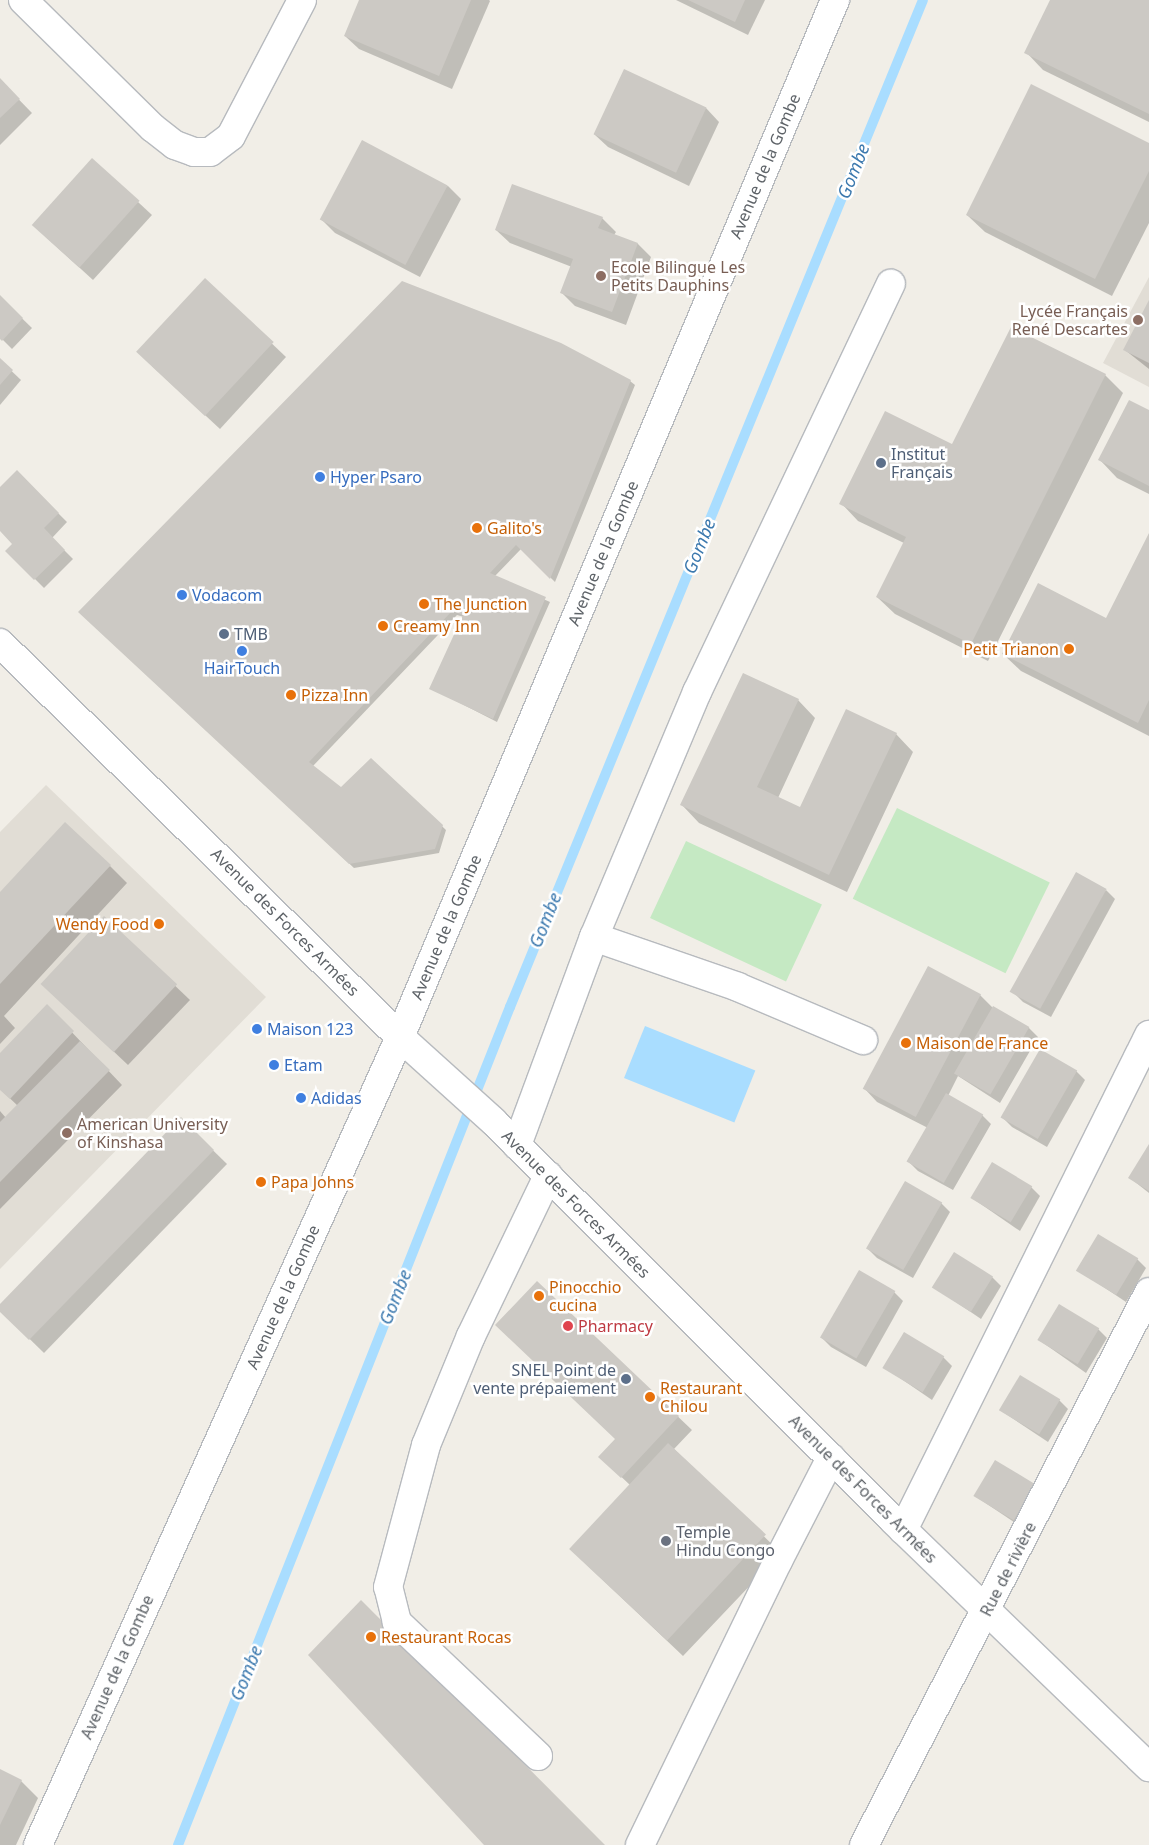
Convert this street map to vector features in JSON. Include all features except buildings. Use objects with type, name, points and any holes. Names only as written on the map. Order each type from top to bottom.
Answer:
[{"type":"street","points":[[23,0],[154,128],[175,145],[194,152],[210,152],[231,136],[302,0]]},
{"type":"street","name":"Avenue de la Gombe","points":[[38,1845],[400,1037],[835,0]]},
{"type":"street","points":[[516,1145],[594,937],[697,692],[891,284]]},
{"type":"street","name":"Avenue des Forces Armées","points":[[0,644],[400,1037],[493,1121],[903,1530],[1149,1767]]},
{"type":"street","points":[[594,937],[738,987],[863,1040]]},
{"type":"street","points":[[903,1530],[1149,1035]]},
{"type":"street","points":[[538,1756],[397,1622],[388,1587],[426,1445],[470,1336],[548,1176]]},
{"type":"street","name":"Rue de rivière","points":[[864,1845],[987,1610],[1149,1292]]},
{"type":"street","points":[[640,1845],[778,1560],[831,1458]]},
{"type":"shaded area","name":"Lycée Français René Descartes","points":[[1149,277],[1149,387],[1103,363]]},
{"type":"shaded area","name":"American University of Kinshasa","points":[[46,785],[266,997],[0,1269],[0,832]]},
{"type":"green space","points":[[897,808],[1050,883],[1006,973],[853,899]]},
{"type":"green space","points":[[686,841],[822,904],[786,981],[650,918]]},
{"type":"water","points":[[645,1026],[755,1071],[734,1123],[624,1078]]},
{"type":"waterway","name":"Gombe","points":[[178,1845],[510,1007],[923,0]]},
{"type":"place","name":"Ecole Bilingue Les Petits Dauphins","points":[[601,276]]},
{"type":"place","name":"Lycée Français René Descartes","points":[[1138,320]]},
{"type":"place","name":"Institut Français","points":[[881,463]]},
{"type":"place","name":"Hyper Psaro","points":[[320,477]]},
{"type":"place","name":"Galito's","points":[[477,528]]},
{"type":"place","name":"Vodacom","points":[[182,595]]},
{"type":"place","name":"The Junction","points":[[424,604]]},
{"type":"place","name":"Creamy Inn","points":[[383,626]]},
{"type":"place","name":"TMB","points":[[224,634]]},
{"type":"place","name":"Petit Trianon","points":[[1069,649]]},
{"type":"place","name":"HairTouch","points":[[242,651]]},
{"type":"place","name":"Pizza Inn","points":[[291,695]]},
{"type":"place","name":"Wendy Food","points":[[159,924]]},
{"type":"place","name":"Maison 123","points":[[257,1029]]},
{"type":"place","name":"Maison de France","points":[[906,1043]]},
{"type":"place","name":"Etam","points":[[274,1065]]},
{"type":"place","name":"Adidas","points":[[301,1098]]},
{"type":"place","name":"American University of Kinshasa","points":[[67,1133]]},
{"type":"place","name":"Papa Johns","points":[[261,1182]]},
{"type":"place","name":"Pinocchio cucina","points":[[539,1296]]},
{"type":"place","name":"Pharmacy","points":[[568,1326]]},
{"type":"place","name":"SNEL Point de vente prépaiement","points":[[626,1379]]},
{"type":"place","name":"Restaurant Chilou","points":[[650,1397]]},
{"type":"place","name":"Temple Hindu Congo","points":[[666,1541]]},
{"type":"place","name":"Restaurant Rocas","points":[[371,1637]]}]
